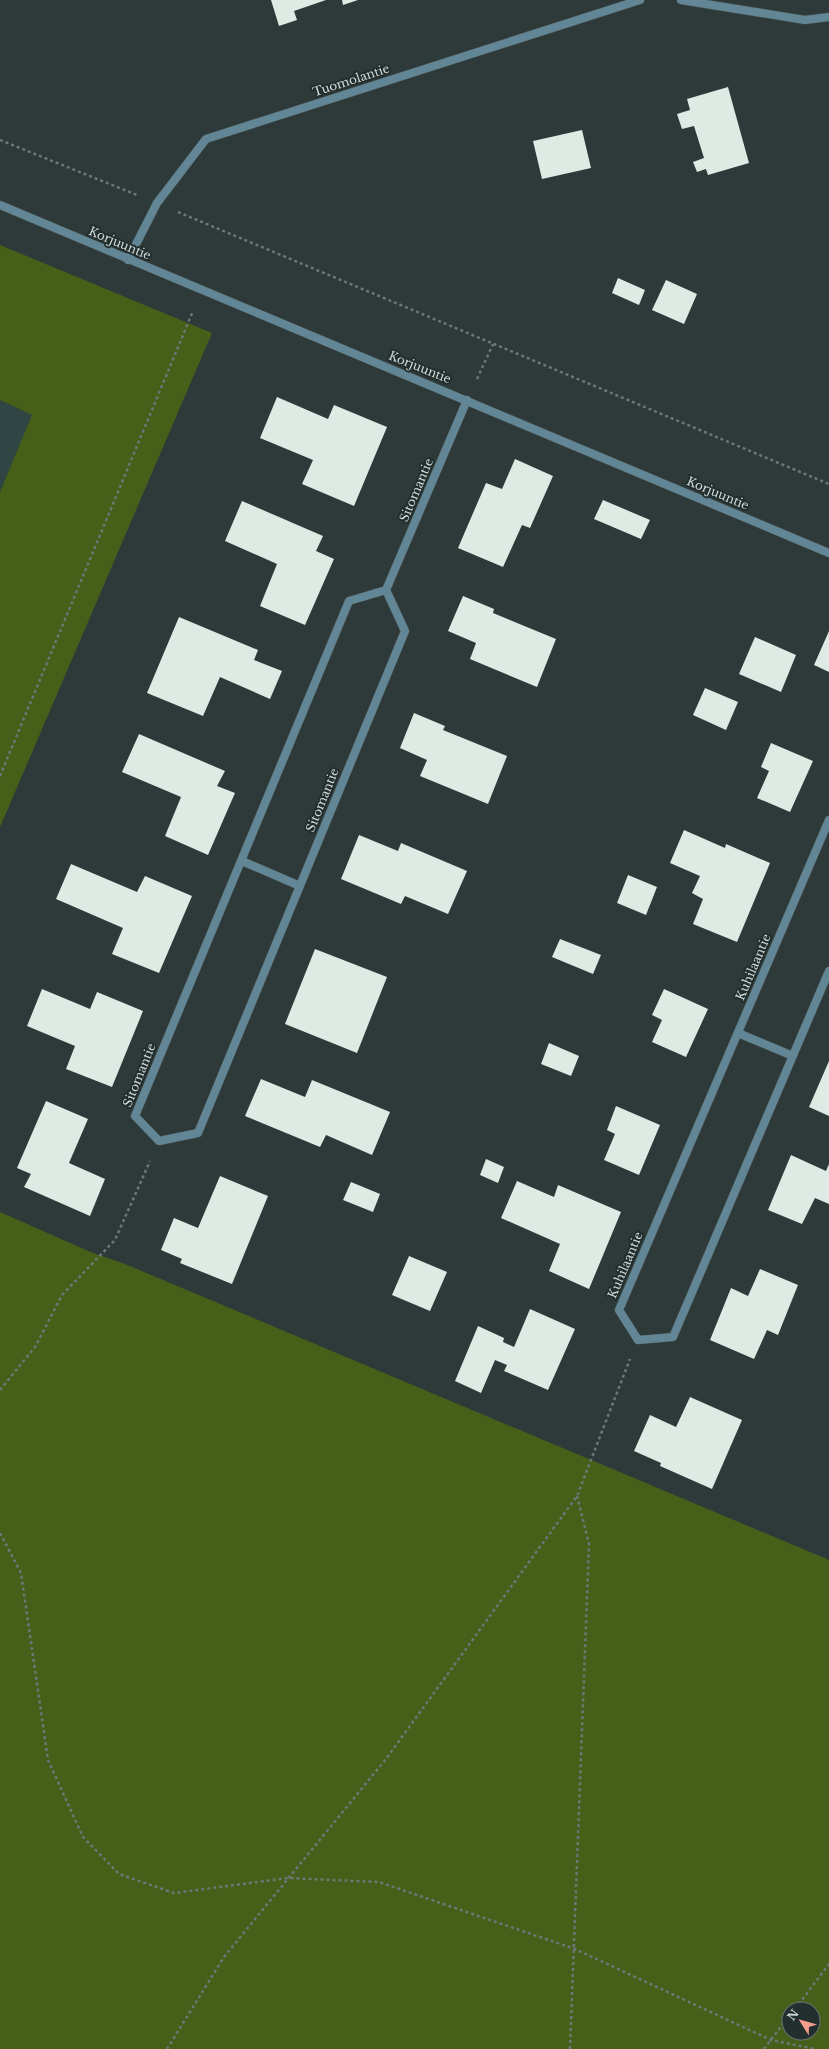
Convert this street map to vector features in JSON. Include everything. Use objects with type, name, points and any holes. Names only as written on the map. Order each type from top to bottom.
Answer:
[{"type":"street","name":"Tuomolantie","points":[[128,260],[157,203],[206,139],[640,0]]},
{"type":"street","points":[[681,0],[805,20],[829,17]]},
{"type":"street","name":"Korjuuntie","points":[[0,205],[829,553]]},
{"type":"street","name":"Sitomantie","points":[[386,590],[349,601],[135,1116],[160,1141],[198,1133],[405,631],[386,590],[467,400]]},
{"type":"street","name":"Kuhilaantie","points":[[638,1340],[619,1310],[829,820]]},
{"type":"street","points":[[242,861],[300,886]]},
{"type":"street","points":[[638,1340],[673,1337],[829,971]]},
{"type":"street","points":[[738,1033],[793,1056]]},
{"type":"path","points":[[0,140],[157,203],[829,484]]},
{"type":"path","points":[[0,776],[201,290]]},
{"type":"path","points":[[467,400],[493,344]]},
{"type":"path","points":[[0,1390],[35,1347],[62,1296],[115,1240],[160,1141]]},
{"type":"path","points":[[167,2049],[224,1956],[386,1759],[577,1496],[638,1340]]},
{"type":"path","points":[[570,2049],[589,1544],[577,1496]]},
{"type":"path","points":[[0,1534],[21,1573],[48,1760],[83,1838],[119,1874],[174,1893],[288,1878],[379,1882],[575,1948],[770,2040],[815,2049]]},
{"type":"path","points":[[800,2001],[829,1964]]},
{"type":"path","points":[[764,2049],[781,2026]]},
{"type":"shaded area","points":[[0,400],[32,415],[0,492]]},
{"type":"green space","points":[[0,245],[212,333],[0,827],[0,492],[32,415],[0,400]]},
{"type":"green space","points":[[0,1212],[93,1253],[125,1264],[829,1560],[829,2049],[0,2049]]},
{"type":"building","points":[[271,0],[326,0],[294,11],[297,20],[279,26]]},
{"type":"building","points":[[342,0],[358,0],[343,5]]},
{"type":"building","points":[[728,87],[749,163],[708,175],[706,169],[697,172],[693,162],[704,158],[694,126],[682,129],[677,114],[690,110],[687,99]]},
{"type":"building","points":[[582,130],[591,168],[542,179],[533,141]]},
{"type":"building","points":[[618,278],[645,290],[639,305],[612,293]]},
{"type":"building","points":[[666,280],[697,294],[684,324],[652,310]]},
{"type":"building","points":[[277,397],[328,419],[334,405],[387,427],[354,506],[302,484],[313,460],[260,438]]},
{"type":"building","points":[[515,459],[553,476],[530,528],[522,525],[503,567],[458,548],[486,483],[502,489]]},
{"type":"building","points":[[603,500],[650,520],[641,539],[594,519]]},
{"type":"building","points":[[242,501],[323,536],[316,551],[334,559],[305,625],[260,606],[277,564],[225,541]]},
{"type":"building","points":[[463,596],[494,609],[493,613],[556,639],[537,687],[470,659],[476,643],[448,631]]},
{"type":"building","points":[[179,617],[258,650],[254,660],[282,671],[270,699],[220,677],[203,716],[147,693]]},
{"type":"building","points":[[829,631],[829,672],[814,665]]},
{"type":"building","points":[[755,637],[796,655],[781,692],[739,674]]},
{"type":"building","points":[[705,688],[738,702],[726,730],[693,715]]},
{"type":"building","points":[[414,713],[445,726],[443,730],[507,756],[488,804],[420,776],[427,760],[400,748]]},
{"type":"building","points":[[139,734],[225,771],[217,786],[235,793],[208,855],[165,836],[181,797],[122,772]]},
{"type":"building","points":[[771,743],[813,761],[790,812],[757,798],[769,771],[761,767]]},
{"type":"building","points":[[684,830],[725,848],[726,844],[770,863],[737,942],[693,924],[703,899],[692,893],[700,876],[670,863]]},
{"type":"building","points":[[359,835],[398,851],[401,843],[467,871],[448,914],[405,896],[401,904],[341,879]]},
{"type":"building","points":[[71,864],[137,892],[145,876],[192,896],[159,973],[112,954],[123,928],[56,899]]},
{"type":"building","points":[[628,875],[657,887],[646,915],[617,903]]},
{"type":"building","points":[[560,939],[601,955],[593,974],[552,957]]},
{"type":"building","points":[[315,949],[387,977],[357,1053],[285,1024]]},
{"type":"building","points":[[42,989],[90,1009],[97,992],[143,1011],[112,1087],[66,1069],[75,1046],[27,1026]]},
{"type":"building","points":[[664,989],[708,1009],[686,1057],[652,1042],[662,1020],[652,1015]]},
{"type":"building","points":[[549,1043],[579,1056],[571,1076],[541,1064]]},
{"type":"building","points":[[829,1061],[829,1116],[809,1107]]},
{"type":"building","points":[[261,1079],[305,1097],[312,1080],[390,1112],[372,1155],[326,1135],[320,1147],[245,1116]]},
{"type":"building","points":[[46,1101],[88,1119],[69,1163],[105,1179],[90,1216],[24,1187],[31,1174],[17,1168]]},
{"type":"building","points":[[616,1106],[660,1125],[639,1175],[604,1160],[615,1134],[607,1130]]},
{"type":"building","points":[[791,1155],[826,1171],[829,1164],[829,1204],[815,1198],[802,1224],[768,1210]]},
{"type":"building","points":[[486,1159],[504,1167],[498,1183],[480,1175]]},
{"type":"building","points":[[220,1176],[268,1196],[232,1284],[180,1263],[182,1259],[161,1250],[174,1218],[198,1228]]},
{"type":"building","points":[[517,1181],[554,1197],[558,1185],[621,1212],[589,1289],[549,1271],[560,1244],[501,1218]]},
{"type":"building","points":[[351,1182],[380,1194],[373,1212],[343,1200]]},
{"type":"building","points":[[409,1256],[447,1272],[430,1311],[392,1295]]},
{"type":"building","points":[[760,1269],[798,1285],[778,1335],[767,1330],[754,1359],[710,1340],[731,1288],[748,1296]]},
{"type":"building","points":[[530,1309],[575,1329],[548,1390],[504,1371],[507,1365],[495,1360],[481,1393],[455,1381],[478,1326],[504,1338],[503,1342],[514,1347]]},
{"type":"building","points":[[690,1397],[742,1420],[712,1489],[660,1466],[661,1463],[634,1451],[650,1415],[676,1427]]}]
